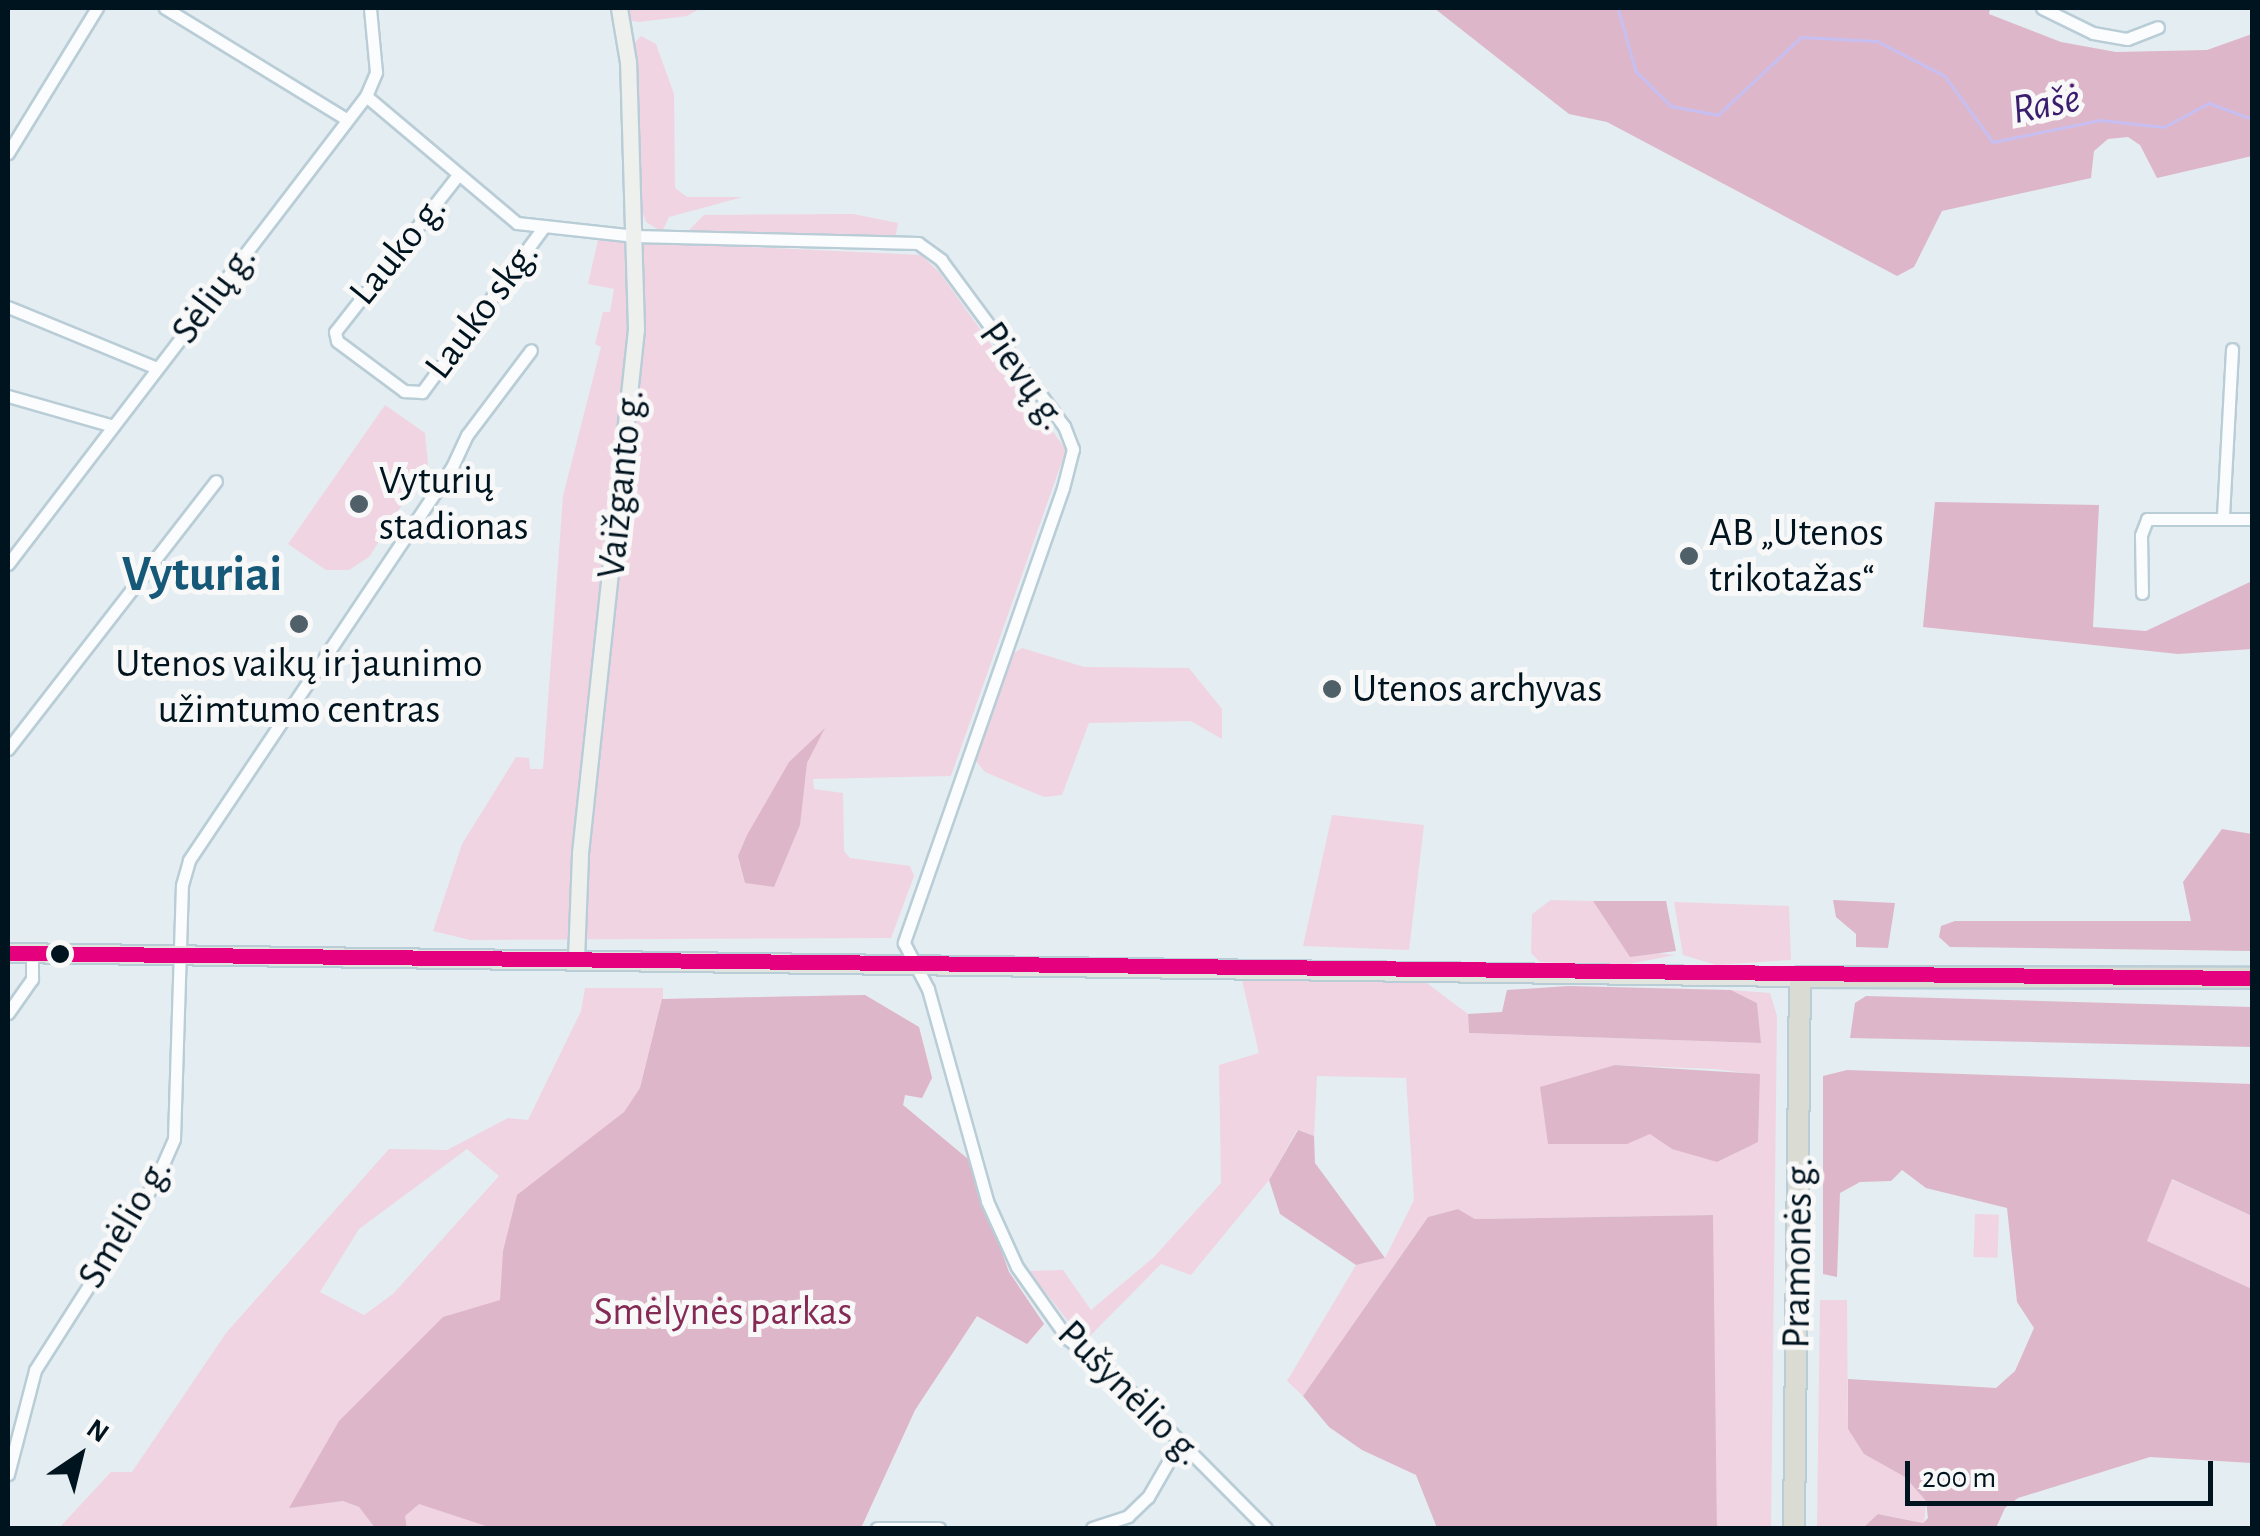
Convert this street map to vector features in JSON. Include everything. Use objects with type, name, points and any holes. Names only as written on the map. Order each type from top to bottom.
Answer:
[{"type":"highway","points":[[1800,977],[2252,978]]},
{"type":"highway","name":"Pramonės g.","points":[[1794,1528],[1800,977]]},
{"type":"main road","name":"Vaižganto g.","points":[[576,959],[585,806],[630,420],[635,236],[620,8]]},
{"type":"main road","points":[[8,953],[917,962],[1800,977]]},
{"type":"street","points":[[8,153],[97,8]]},
{"type":"street","points":[[165,8],[346,119]]},
{"type":"street","points":[[370,8],[376,72],[366,96],[458,176],[507,218],[543,228],[635,236]]},
{"type":"street","points":[[2042,8],[2110,36],[2144,36],[2158,27]]},
{"type":"street","name":"Sėlių g.","points":[[8,564],[366,96]]},
{"type":"street","name":"Lauko g.","points":[[422,392],[404,391],[337,342],[335,332],[458,176]]},
{"type":"street","name":"Lauko skg.","points":[[422,392],[543,228]]},
{"type":"street","name":"Pievų g.","points":[[635,236],[918,244],[941,260],[1064,426],[1073,449],[906,928],[904,942],[917,962]]},
{"type":"street","points":[[8,307],[157,368]]},
{"type":"street","points":[[2223,516],[2232,349]]},
{"type":"street","name":"Smėlio g.","points":[[8,1474],[35,1370],[156,1180],[174,1139],[189,860],[452,468],[466,435],[530,350]]},
{"type":"street","points":[[8,396],[113,426]]},
{"type":"street","points":[[8,749],[216,481]]},
{"type":"street","points":[[2142,593],[2140,535],[2147,518],[2223,516],[2252,520]]},
{"type":"street","points":[[8,1012],[32,979],[32,953]]},
{"type":"street","name":"Pušynėlio g.","points":[[917,962],[987,1201],[1018,1267],[1068,1339],[1115,1376],[1266,1528]]},
{"type":"street","points":[[1092,1528],[1128,1516],[1148,1497],[1180,1443]]},
{"type":"street","points":[[877,1528],[939,1528]]},
{"type":"green space","points":[[625,8],[701,8],[687,16],[639,22],[628,20]]},
{"type":"green space","points":[[1434,8],[1990,8],[1989,14],[2061,42],[2116,52],[2207,50],[2252,34],[2252,156],[2157,178],[2140,145],[2128,137],[2108,139],[2094,151],[2091,178],[1942,211],[1914,267],[1897,276],[1607,122],[1569,114]]},
{"type":"green space","points":[[641,36],[656,44],[674,94],[675,188],[687,197],[743,197],[669,217],[662,232],[646,222],[642,211],[631,47]]},
{"type":"green space","points":[[853,214],[898,223],[895,239],[685,234],[704,215]]},
{"type":"green space","points":[[598,240],[921,255],[940,273],[1066,450],[951,776],[813,779],[814,789],[843,793],[844,851],[850,858],[910,866],[914,876],[891,938],[470,940],[433,931],[462,844],[516,757],[529,758],[530,769],[543,769],[563,496],[601,347],[595,344],[603,312],[610,312],[614,289],[588,284]]},
{"type":"green space","name":"Vyturių stadionas","points":[[385,405],[425,433],[428,464],[369,557],[349,570],[326,570],[288,544]]},
{"type":"green space","points":[[1935,502],[2099,505],[2093,627],[2146,631],[2252,581],[2252,649],[2178,654],[1923,627]]},
{"type":"green space","points":[[1022,648],[1084,667],[1189,668],[1222,709],[1222,739],[1191,721],[1089,723],[1062,795],[1044,797],[985,772],[973,757],[1009,656]]},
{"type":"green space","points":[[825,728],[807,763],[800,825],[774,887],[745,883],[738,856],[747,835],[789,762]]},
{"type":"green space","points":[[1332,815],[1424,825],[1409,950],[1303,946]]},
{"type":"green space","points":[[2222,829],[2252,834],[2252,951],[1950,947],[1939,937],[1941,926],[1955,921],[2191,921],[2183,882]]},
{"type":"green space","points":[[1551,900],[1593,901],[1622,936],[1625,950],[1675,955],[1624,965],[1540,962],[1531,953],[1532,914]]},
{"type":"green space","points":[[1833,900],[1895,903],[1888,948],[1856,947],[1856,934],[1836,917]]},
{"type":"green space","points":[[1593,901],[1666,901],[1676,951],[1630,957]]},
{"type":"green space","points":[[1674,902],[1789,906],[1791,960],[1716,965],[1683,955]]},
{"type":"green space","points":[[1240,972],[1424,981],[1468,1014],[1469,1033],[1760,1043],[1757,1003],[1731,990],[1770,993],[1777,1016],[1771,1528],[1717,1528],[1712,1215],[1475,1219],[1458,1209],[1428,1217],[1303,1396],[1287,1381],[1356,1265],[1385,1258],[1414,1200],[1406,1078],[1317,1076],[1314,1136],[1297,1130],[1269,1180],[1191,1275],[1161,1264],[1084,1342],[1029,1271],[1063,1270],[1091,1310],[1154,1257],[1221,1183],[1219,1065],[1259,1053]],"holes":[[[1615,1065],[1760,1075],[1672,1149],[1650,1133]]]},
{"type":"green space","points":[[1569,986],[1731,990],[1757,1003],[1761,1043],[1469,1033],[1468,1014],[1502,1012],[1507,990]]},
{"type":"green space","name":"Smėlynės parkas","points":[[585,988],[663,988],[663,999],[865,995],[919,1027],[932,1078],[922,1098],[905,1095],[903,1105],[968,1159],[1009,1272],[1044,1324],[1027,1344],[977,1316],[915,1410],[861,1528],[407,1528],[405,1516],[418,1504],[340,1422],[291,1507],[343,1501],[359,1507],[375,1528],[59,1528],[111,1472],[132,1472],[226,1333],[389,1149],[447,1150],[508,1118],[528,1120],[581,1011]],"holes":[[[467,1149],[499,1176],[393,1294],[364,1315],[320,1292],[359,1229]]]},
{"type":"green space","name":"Smėlynės parkas","points":[[865,995],[919,1027],[932,1078],[922,1098],[905,1095],[903,1105],[968,1159],[1009,1272],[1044,1324],[1027,1344],[977,1316],[915,1410],[861,1528],[492,1528],[419,1504],[405,1516],[407,1528],[375,1528],[359,1507],[343,1501],[289,1508],[339,1421],[443,1317],[500,1300],[503,1251],[517,1195],[624,1112],[640,1088],[662,999]]},
{"type":"green space","points":[[1866,996],[2252,1007],[2252,1047],[1850,1038],[1855,1003]]},
{"type":"green space","points":[[1615,1065],[1760,1074],[1758,1142],[1717,1162],[1672,1149],[1650,1134],[1627,1144],[1548,1144],[1540,1087]]},
{"type":"green space","points":[[1847,1070],[2252,1084],[2252,1216],[2172,1179],[2147,1241],[2252,1289],[2252,1463],[2150,1457],[2018,1498],[2005,1508],[1996,1528],[1863,1528],[1878,1514],[1923,1523],[1928,1518],[1926,1501],[1905,1477],[1864,1454],[1848,1429],[1848,1379],[1996,1388],[2015,1371],[2034,1328],[2017,1302],[2007,1208],[1926,1188],[1902,1170],[1891,1181],[1860,1182],[1840,1193],[1837,1277],[1823,1274],[1823,1076]]},
{"type":"green space","points":[[1298,1130],[1314,1136],[1315,1163],[1385,1258],[1356,1265],[1280,1214],[1269,1180]]},
{"type":"green space","points":[[2171,1179],[2252,1216],[2252,1289],[2147,1241]]},
{"type":"green space","points":[[1458,1209],[1475,1219],[1713,1215],[1717,1528],[1437,1528],[1416,1475],[1362,1450],[1329,1427],[1303,1396],[1428,1217]]},
{"type":"green space","points":[[1975,1214],[1999,1215],[1997,1258],[1973,1257]]},
{"type":"green space","points":[[1820,1300],[1847,1300],[1848,1429],[1865,1454],[1905,1477],[1926,1501],[1924,1523],[1879,1514],[1863,1528],[1817,1528]]},
{"type":"waterway","name":"Rašė","points":[[1618,8],[1636,71],[1671,106],[1718,115],[1801,37],[1877,41],[1945,76],[1993,142],[2100,120],[2164,127],[2209,103],[2252,119]]},
{"type":"transit line","points":[[8,953],[2252,978]]},
{"type":"place","name":"Vyturių stadionas","points":[[359,504]]},
{"type":"place","name":"AB „Utenos trikotažas“","points":[[1689,556]]},
{"type":"place","name":"Utenos vaikų ir jaunimo užimtumo centras","points":[[299,624]]},
{"type":"place","name":"Utenos archyvas","points":[[1332,689]]},
{"type":"district","name":"Vyturiai","points":[[202,576]]}]
